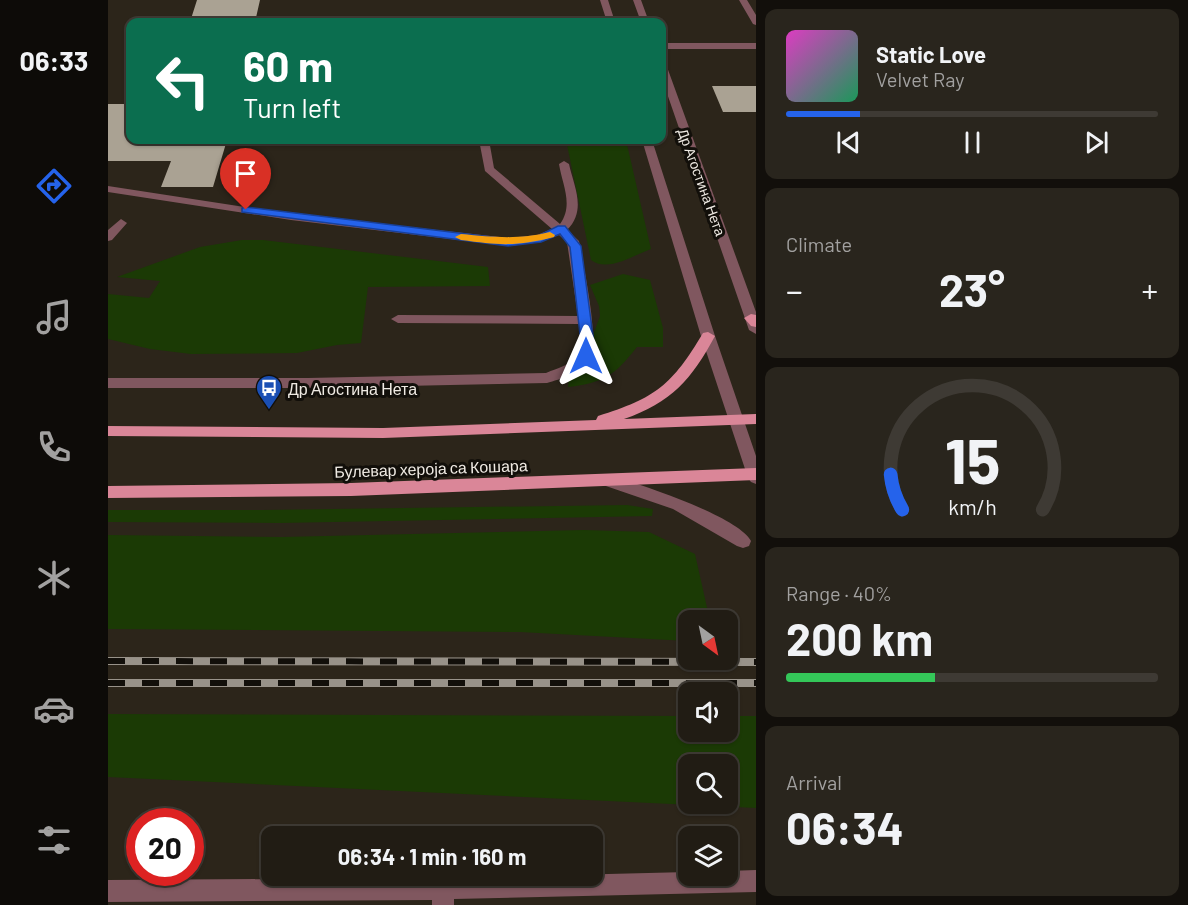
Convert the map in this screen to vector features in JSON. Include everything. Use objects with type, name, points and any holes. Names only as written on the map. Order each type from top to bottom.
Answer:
[{"type":"main road","points":[[586,426],[638,409],[665,394],[684,376],[697,358],[708,336]]},
{"type":"main road","points":[[108,431],[383,433],[756,419]]},
{"type":"main road","name":"Булевар хероја са Кошара","points":[[108,492],[253,492],[756,475]]},
{"type":"street","points":[[604,0],[610,18]]},
{"type":"street","points":[[637,0],[644,18]]},
{"type":"street","points":[[743,0],[756,22]]},
{"type":"street","points":[[666,46],[756,46]]},
{"type":"street","name":"Др Агостина Нета","points":[[666,78],[754,324]]},
{"type":"street","points":[[108,383],[308,383],[547,378],[564,372],[583,360],[587,343],[575,246],[561,229],[489,169],[485,144]]},
{"type":"street","points":[[648,144],[708,336],[756,475]]},
{"type":"street","points":[[108,189],[291,217],[508,242],[541,239],[561,229],[573,205],[564,164]]},
{"type":"street","points":[[108,237],[121,223]]},
{"type":"street","points":[[398,319],[585,320]]},
{"type":"street","points":[[602,480],[641,489],[668,499],[711,519],[743,541]]},
{"type":"street","points":[[108,891],[443,897],[756,880]]},
{"type":"green space","points":[[567,144],[627,144],[651,249],[613,264],[597,264],[591,260]]},
{"type":"green space","points":[[242,240],[263,240],[488,267],[490,286],[368,287],[361,343],[297,353],[191,354],[150,349],[108,339],[108,294],[149,298],[160,281],[117,277],[200,247]]},
{"type":"green space","points":[[623,274],[650,280],[663,328],[663,347],[637,347],[608,376],[591,383],[568,387],[569,378],[582,369],[593,354],[595,347],[593,335],[600,316],[599,306],[590,285]]},
{"type":"green space","points":[[627,505],[653,509],[652,516],[279,523],[108,522],[108,510]]},
{"type":"green space","points":[[584,530],[649,532],[695,554],[708,610],[678,610],[678,640],[520,632],[108,629],[108,535],[282,537]]},
{"type":"green space","points":[[108,714],[678,716],[678,742],[738,742],[738,716],[756,716],[756,808],[738,807],[738,754],[678,754],[678,804],[108,777]]},
{"type":"building","points":[[197,0],[260,0],[256,18],[191,18]]},
{"type":"building","points":[[712,86],[756,86],[756,112],[723,112]]},
{"type":"building","points":[[108,104],[126,104],[126,144],[226,144],[213,187],[161,187],[171,161],[108,161]]},
{"type":"railway","points":[[108,661],[756,662]]},
{"type":"railway","points":[[108,683],[756,683]]},
{"type":"slow traffic","points":[[461,237],[508,242],[541,239],[550,235]]},
{"type":"place","name":"Др Агостина Нета","points":[[269,411]]},
{"type":"route","points":[[246,210],[508,242],[541,239],[561,229],[567,233],[575,246],[587,343],[586,356]]}]
